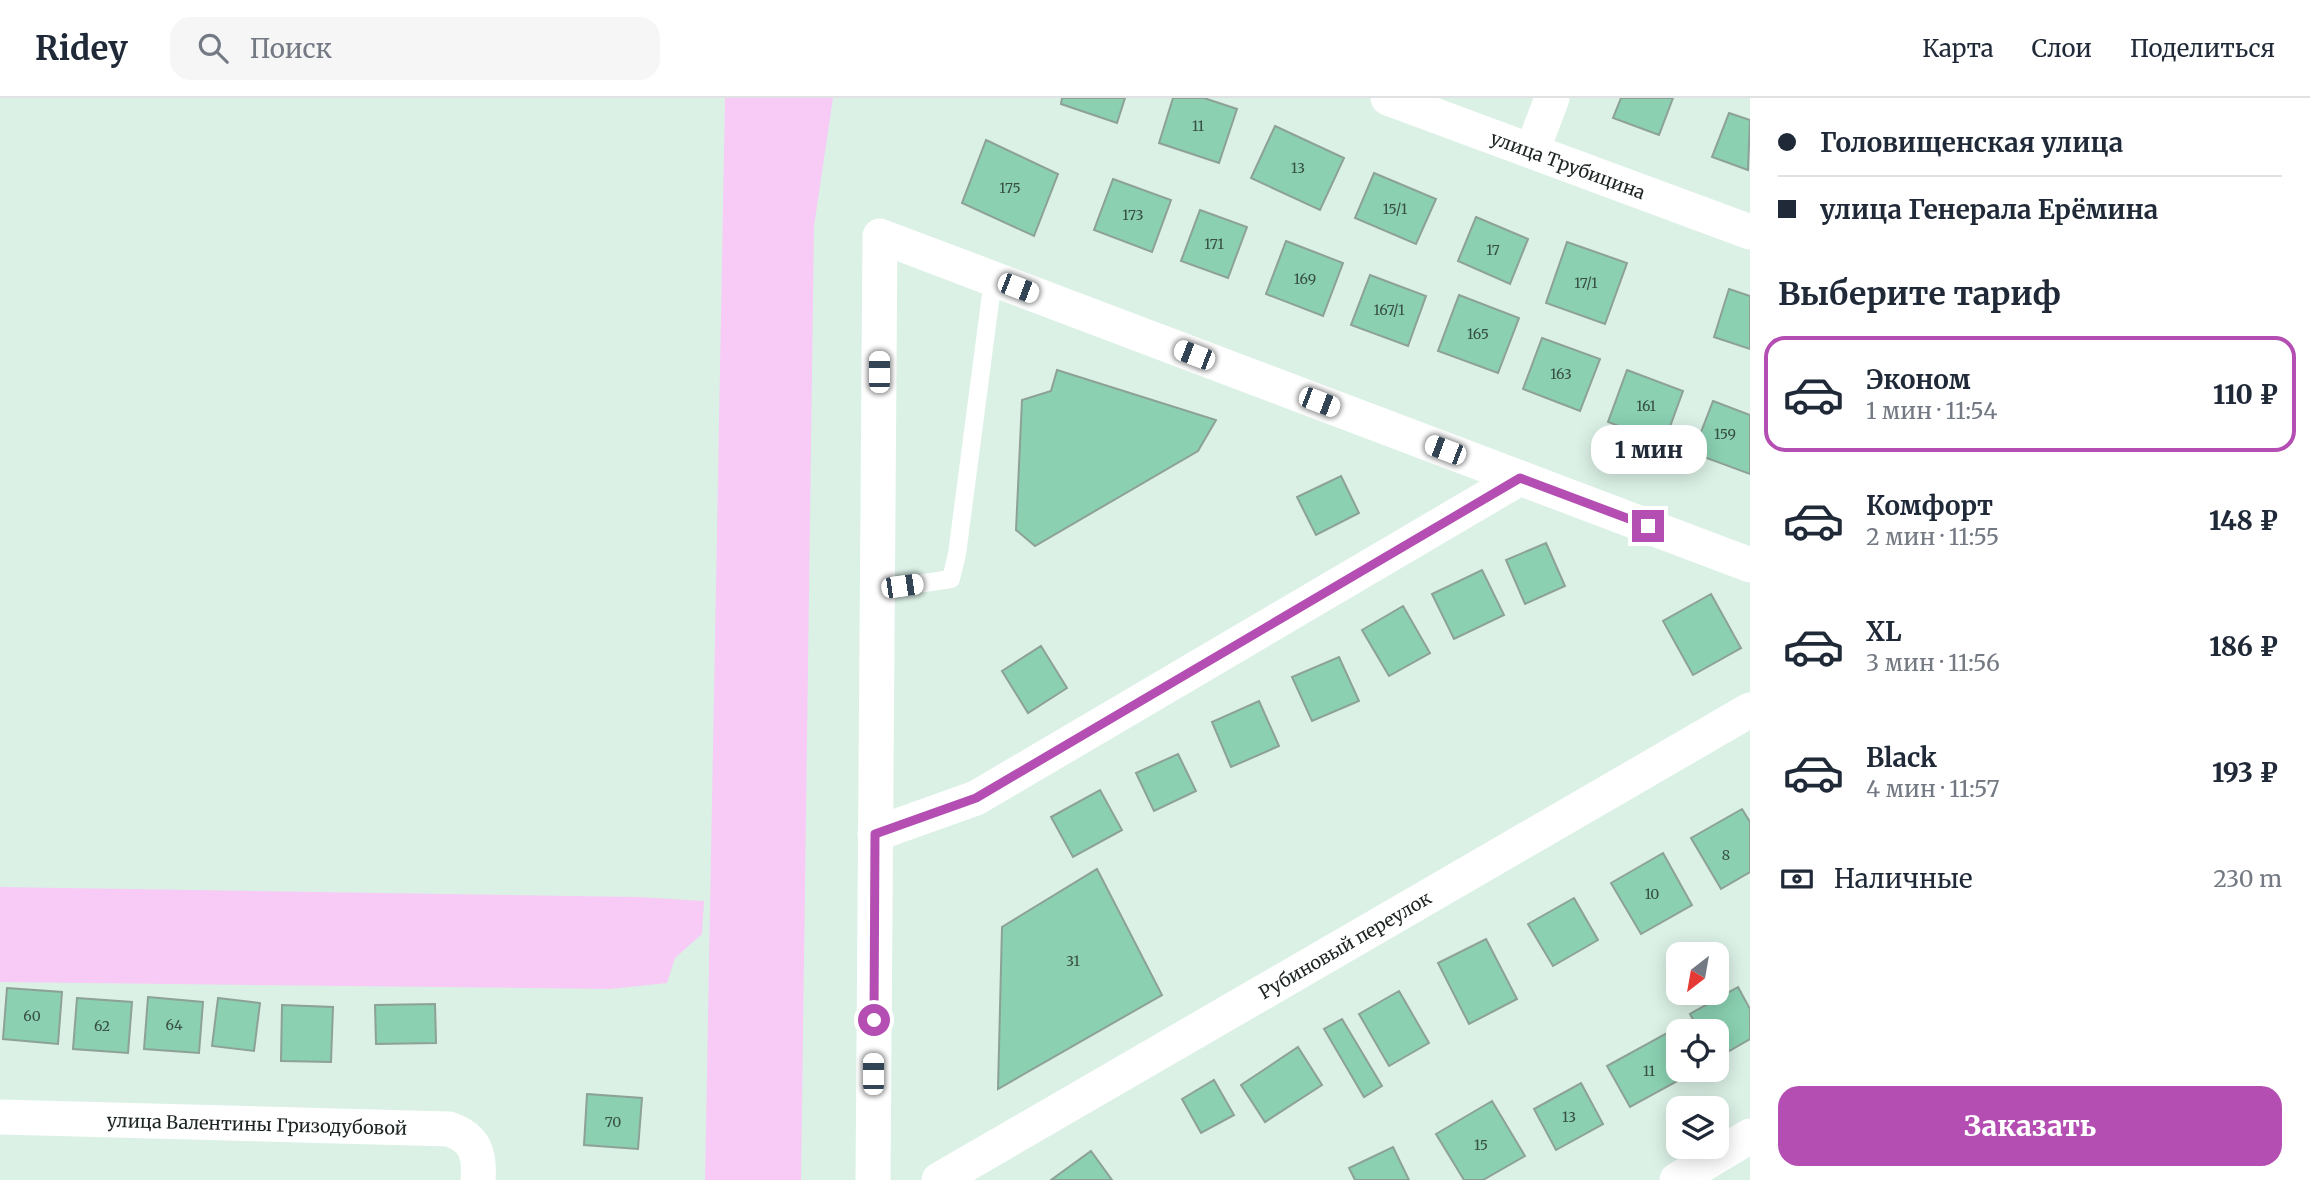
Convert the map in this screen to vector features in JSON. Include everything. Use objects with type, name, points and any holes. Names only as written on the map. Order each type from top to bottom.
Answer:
[{"type":"street","name":"улица Трубицина","points":[[1388,98],[1750,232]]},
{"type":"street","points":[[1532,150],[1552,98]]},
{"type":"street","points":[[873,1180],[880,236],[1750,565]]},
{"type":"street","points":[[875,834],[976,798],[1520,478]]},
{"type":"street","name":"Рубиновый переулок","points":[[939,1180],[1750,710]]},
{"type":"street","name":"улица Валентины Гризодубовой","points":[[0,1116],[449,1129],[463,1134],[475,1146],[478,1180]]},
{"type":"street","points":[[1677,1180],[1750,1136]]},
{"type":"lane","points":[[878,590],[951,579],[957,554],[993,279]]},
{"type":"shaded area","points":[[725,98],[833,98],[814,226],[801,1180],[705,1180]]},
{"type":"shaded area","points":[[0,887],[639,897],[704,901],[702,934],[675,958],[667,983],[610,989],[0,982]]},
{"type":"building","points":[[1062,98],[1125,98],[1117,123],[1061,104]]},
{"type":"building","points":[[1173,98],[1204,98],[1237,109],[1219,163],[1159,143]]},
{"type":"building","points":[[1621,98],[1673,98],[1659,135],[1613,118]]},
{"type":"building","points":[[1729,113],[1750,120],[1748,170],[1712,157]]},
{"type":"building","points":[[1275,126],[1344,158],[1320,210],[1251,178]]},
{"type":"building","points":[[986,140],[1058,174],[1034,236],[962,203]]},
{"type":"building","points":[[1374,173],[1436,199],[1416,244],[1355,218]]},
{"type":"building","points":[[1113,179],[1171,200],[1152,252],[1094,230]]},
{"type":"building","points":[[1200,210],[1247,227],[1228,278],[1181,261]]},
{"type":"building","points":[[1476,217],[1528,239],[1510,284],[1458,261]]},
{"type":"building","points":[[1286,241],[1343,263],[1323,316],[1266,294]]},
{"type":"building","points":[[1567,242],[1627,263],[1605,324],[1546,303]]},
{"type":"building","points":[[1370,275],[1426,296],[1408,346],[1351,325]]},
{"type":"building","points":[[1729,289],[1750,296],[1750,349],[1714,337]]},
{"type":"building","points":[[1459,295],[1519,318],[1498,373],[1438,351]]},
{"type":"building","points":[[1542,338],[1600,359],[1580,411],[1523,389]]},
{"type":"building","points":[[1057,370],[1216,420],[1198,451],[1035,546],[1016,530],[1022,400],[1051,391]]},
{"type":"building","points":[[1627,370],[1683,391],[1664,443],[1608,422]]},
{"type":"building","points":[[1713,401],[1750,415],[1750,474],[1693,453]]},
{"type":"building","points":[[1341,476],[1359,513],[1316,535],[1297,497]]},
{"type":"building","points":[[1546,543],[1565,586],[1525,604],[1506,560]]},
{"type":"building","points":[[1482,570],[1504,615],[1454,639],[1432,594]]},
{"type":"building","points":[[1711,594],[1741,648],[1693,675],[1663,621]]},
{"type":"building","points":[[1403,606],[1430,653],[1389,676],[1362,630]]},
{"type":"building","points":[[1041,646],[1067,688],[1028,713],[1002,671]]},
{"type":"building","points":[[1339,657],[1359,701],[1312,721],[1292,677]]},
{"type":"building","points":[[1259,701],[1279,746],[1231,767],[1212,722]]},
{"type":"building","points":[[1178,754],[1196,791],[1154,811],[1136,773]]},
{"type":"building","points":[[1100,790],[1122,830],[1073,857],[1051,817]]},
{"type":"building","points":[[1742,809],[1750,822],[1750,872],[1721,889],[1691,838]]},
{"type":"building","points":[[1663,853],[1692,905],[1641,934],[1611,883]]},
{"type":"building","points":[[1097,869],[1162,995],[998,1089],[1002,927]]},
{"type":"building","points":[[1574,898],[1598,940],[1553,966],[1528,924]]},
{"type":"building","points":[[1486,939],[1517,999],[1469,1024],[1438,963]]},
{"type":"building","points":[[1738,987],[1750,1009],[1750,1039],[1729,1051],[1729,1019],[1693,1019],[1690,1014],[1706,1005],[1729,1005],[1729,992]]},
{"type":"building","points":[[7,988],[62,992],[58,1044],[3,1039]]},
{"type":"building","points":[[1399,991],[1429,1043],[1389,1066],[1359,1014]]},
{"type":"building","points":[[148,997],[203,1002],[199,1053],[144,1049]]},
{"type":"building","points":[[77,998],[132,1002],[128,1053],[73,1049]]},
{"type":"building","points":[[218,998],[260,1003],[254,1051],[212,1046]]},
{"type":"building","points":[[435,1004],[436,1043],[376,1044],[375,1005]]},
{"type":"building","points":[[282,1005],[333,1007],[331,1062],[281,1061]]},
{"type":"building","points":[[1342,1019],[1382,1086],[1364,1097],[1324,1029]]},
{"type":"building","points":[[1666,1034],[1666,1082],[1675,1082],[1630,1107],[1607,1066]]},
{"type":"building","points":[[1298,1047],[1322,1085],[1265,1122],[1241,1085]]},
{"type":"building","points":[[1214,1080],[1234,1115],[1201,1133],[1182,1099]]},
{"type":"building","points":[[1581,1083],[1603,1124],[1556,1150],[1534,1109]]},
{"type":"building","points":[[587,1094],[642,1098],[638,1149],[584,1145]]},
{"type":"building","points":[[1492,1101],[1525,1156],[1483,1180],[1464,1180],[1436,1134]]},
{"type":"building","points":[[1393,1147],[1409,1180],[1355,1180],[1349,1168]]},
{"type":"building","points":[[1091,1151],[1112,1180],[1051,1180]]},
{"type":"route","points":[[874,1020],[875,834],[976,798],[1419,540],[1520,478],[1648,526]]}]
